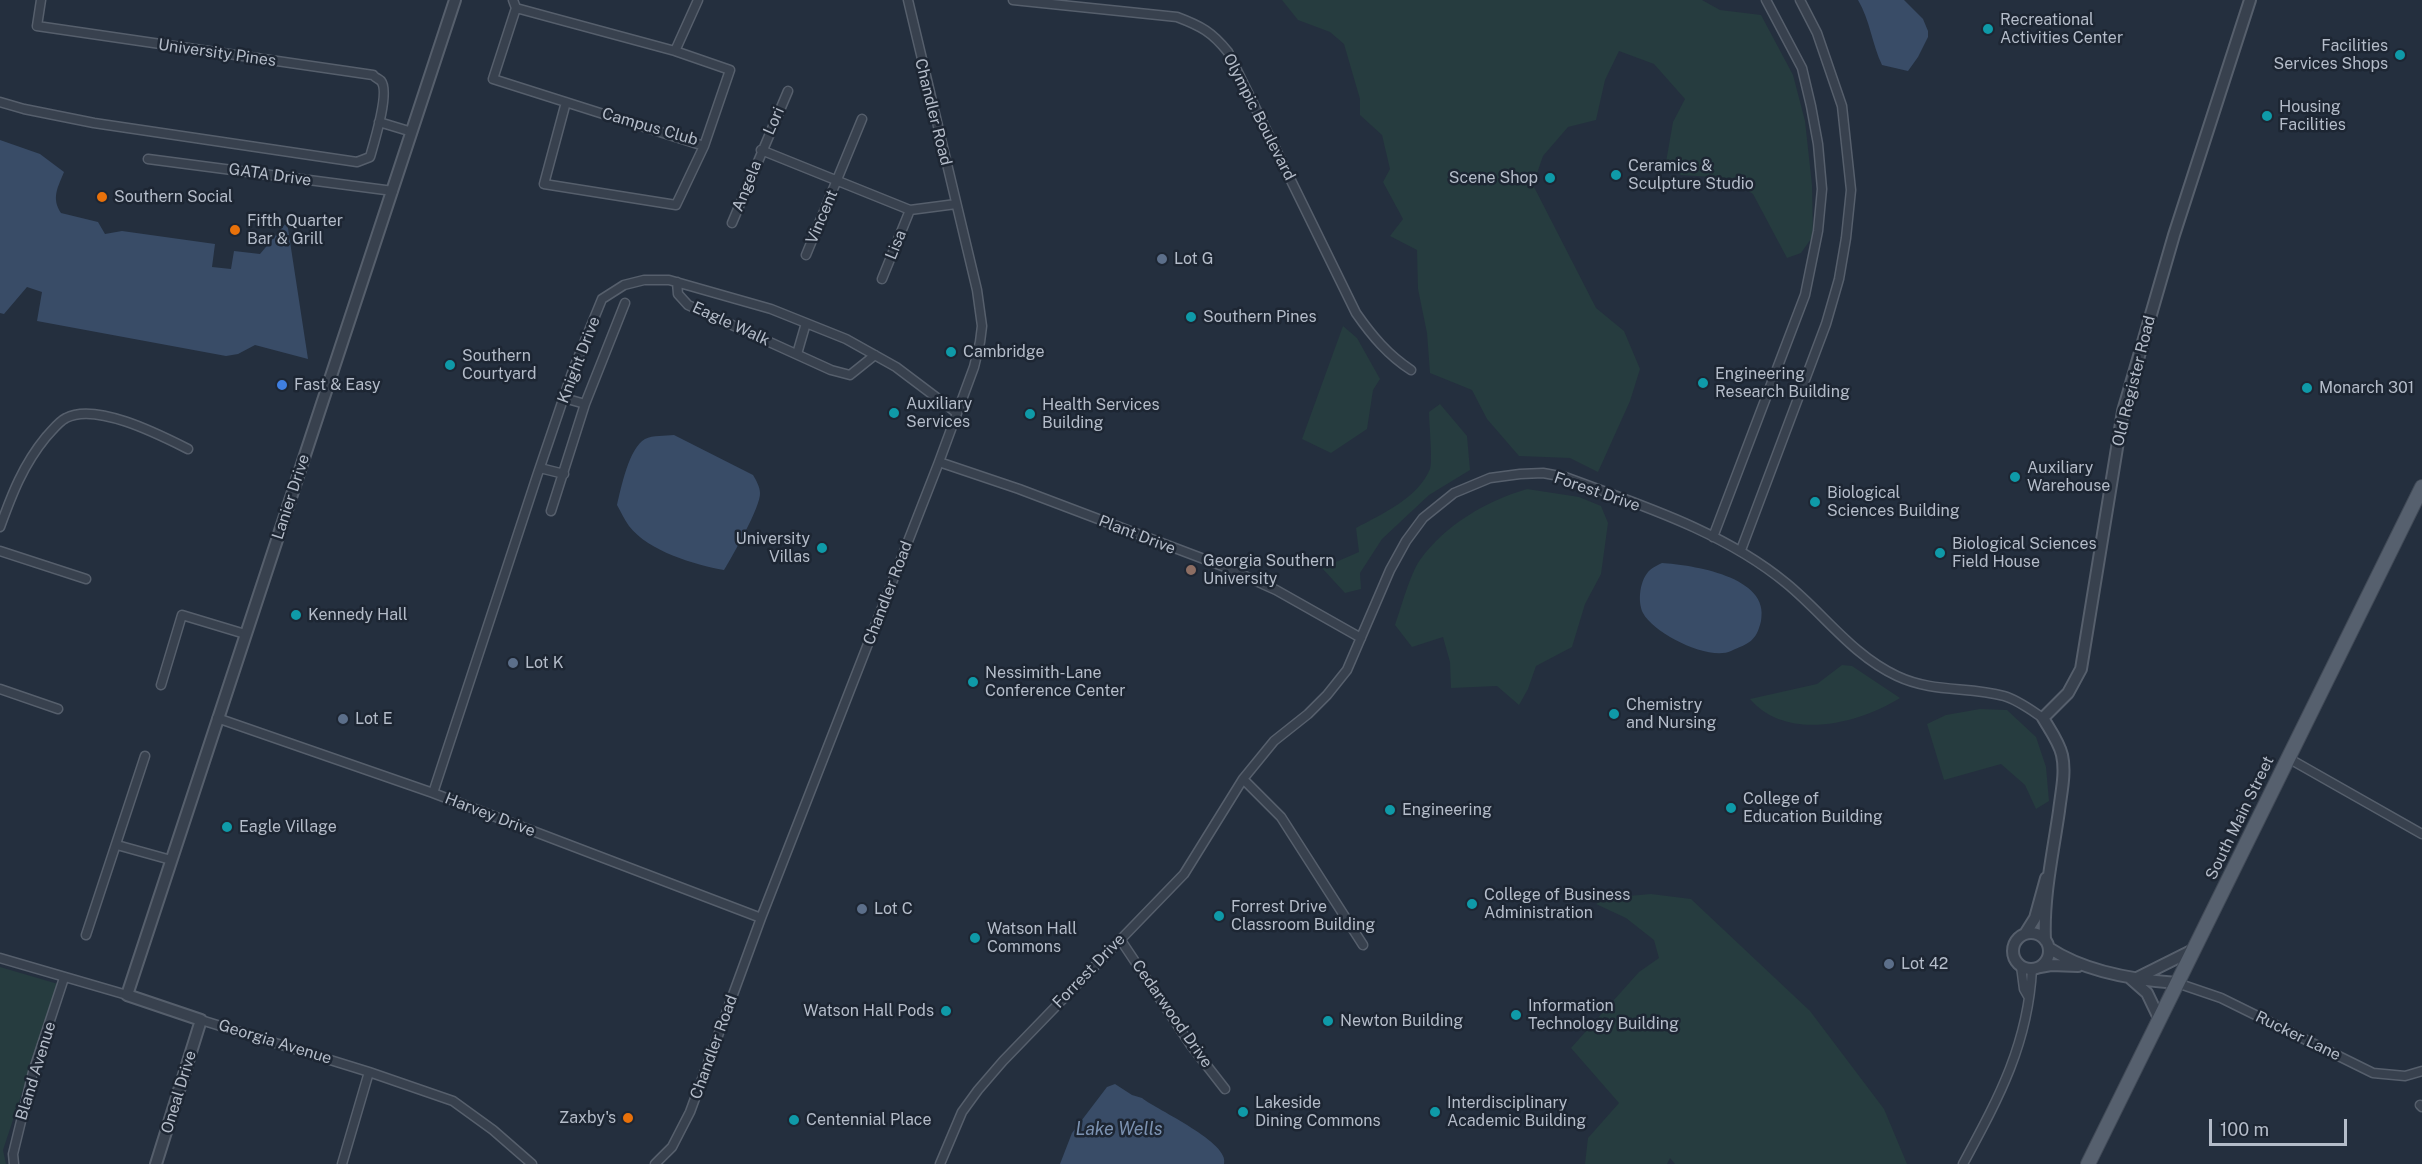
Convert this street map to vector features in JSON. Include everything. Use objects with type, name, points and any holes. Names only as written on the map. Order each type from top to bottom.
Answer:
[{"type":"main road","name":"South Main Street","points":[[2088,1164],[2422,487]]},
{"type":"street","name":"University Pines","points":[[0,102],[94,123],[357,162],[370,157],[384,89],[381,81],[373,75],[37,26],[41,0]]},
{"type":"street","name":"Lanier Drive","points":[[127,995],[455,0]]},
{"type":"street","points":[[515,4],[675,51],[698,0]]},
{"type":"street","name":"Chandler Road","points":[[655,1164],[672,1147],[690,1113],[761,918],[974,367],[982,326],[976,290],[908,0]]},
{"type":"street","name":"Olympic Boulevard","points":[[1013,0],[1177,17],[1202,27],[1216,37],[1228,52],[1356,313],[1372,336],[1397,361],[1411,370]]},
{"type":"street","points":[[1713,537],[1805,295],[1818,231],[1822,189],[1818,144],[1811,106],[1802,68],[1766,0]]},
{"type":"street","points":[[1741,550],[1826,324],[1839,279],[1846,238],[1851,190],[1842,106],[1817,33],[1800,0]]},
{"type":"street","name":"Old Register Road","points":[[2043,718],[2068,693],[2081,669],[2123,411],[2174,235],[2250,0]]},
{"type":"street","name":"Campus Club","points":[[515,4],[493,79],[704,146],[730,70],[675,51]]},
{"type":"street","name":"Lori","points":[[761,150],[788,91]]},
{"type":"street","points":[[566,102],[544,184],[676,205],[704,146]]},
{"type":"street","name":"Vincent","points":[[806,255],[862,119]]},
{"type":"street","points":[[379,122],[412,132]]},
{"type":"street","points":[[761,150],[910,210],[956,204]]},
{"type":"street","name":"Angela","points":[[732,223],[761,150]]},
{"type":"street","name":"GATA Drive","points":[[148,159],[393,191]]},
{"type":"street","name":"Lisa","points":[[882,279],[910,210]]},
{"type":"street","name":"Knight Drive","points":[[433,793],[540,468],[602,299],[624,285],[644,280],[669,280],[771,309],[846,339],[875,355],[896,367],[957,413]]},
{"type":"street","name":"Eagle Walk","points":[[677,282],[678,294],[688,305],[831,370],[850,375],[875,355]]},
{"type":"street","points":[[552,511],[585,404],[625,303]]},
{"type":"street","points":[[798,354],[806,323]]},
{"type":"street","points":[[564,398],[585,404]]},
{"type":"street","points":[[0,527],[16,483],[32,455],[54,428],[67,418],[88,414],[107,416],[163,436],[188,449]]},
{"type":"street","name":"Plant Drive","points":[[939,462],[1019,489],[1225,567],[1276,590],[1361,638]]},
{"type":"street","points":[[540,468],[564,474]]},
{"type":"street","name":"Forest Drive","points":[[1243,779],[1274,741],[1327,695],[1347,670],[1390,570],[1406,541],[1423,518],[1454,494],[1490,478],[1520,474],[1543,473],[1565,477],[1624,499],[1741,550],[1786,583],[1845,640],[1871,661],[1898,676],[1949,690],[1978,691],[2006,696],[2043,718]]},
{"type":"street","points":[[0,550],[86,579]]},
{"type":"street","points":[[161,685],[182,615],[245,634]]},
{"type":"street","points":[[0,689],[58,709]]},
{"type":"street","name":"Harvey Drive","points":[[217,718],[433,793],[761,918]]},
{"type":"street","points":[[1963,1164],[1999,1098],[2026,1020],[2028,996],[2024,990],[2031,968],[2048,959],[2044,925],[2063,774],[2058,743],[2043,718]]},
{"type":"street","points":[[86,936],[145,756]]},
{"type":"street","points":[[2288,758],[2422,834]]},
{"type":"street","points":[[1243,779],[1281,817],[1363,945]]},
{"type":"street","name":"Forrest Drive","points":[[939,1164],[962,1112],[978,1090],[1184,874],[1243,779]]},
{"type":"street","points":[[117,845],[171,860]]},
{"type":"street","points":[[2051,863],[2038,901],[2035,918],[2025,934],[2017,940],[2013,949],[2015,959],[2031,968],[2051,965],[2084,966],[2132,977],[2177,983]]},
{"type":"street","points":[[2025,934],[2037,934],[2047,944],[2084,966]]},
{"type":"street","name":"Cedarwood Drive","points":[[1120,939],[1190,1044],[1225,1089]]},
{"type":"street","points":[[2132,977],[2193,950]]},
{"type":"street","name":"Georgia Avenue","points":[[0,958],[127,995],[453,1101],[493,1130],[532,1164]]},
{"type":"street","points":[[2132,977],[2147,993],[2159,1018]]},
{"type":"street","name":"Bland Avenue","points":[[14,1164],[13,1154],[33,1072],[64,978]]},
{"type":"street","name":"Rucker Lane","points":[[2177,983],[2221,998],[2373,1073],[2405,1076],[2422,1071]]},
{"type":"street","name":"Oneal Drive","points":[[156,1164],[201,1020]]},
{"type":"street","points":[[342,1164],[369,1072]]},
{"type":"green space","points":[[1282,0],[1702,0],[1720,10],[1761,15],[1793,75],[1805,121],[1812,185],[1813,236],[1801,253],[1787,258],[1753,194],[1727,178],[1681,175],[1666,162],[1673,122],[1685,99],[1654,64],[1619,51],[1605,80],[1596,120],[1568,127],[1543,156],[1533,185],[1596,308],[1624,331],[1640,369],[1630,401],[1598,472],[1570,458],[1519,456],[1487,419],[1472,390],[1430,373],[1427,333],[1418,289],[1417,250],[1390,236],[1403,219],[1383,182],[1390,169],[1382,135],[1360,115],[1360,99],[1344,44],[1330,32],[1298,20]]},
{"type":"green space","points":[[1343,326],[1357,338],[1380,379],[1373,390],[1367,429],[1331,453],[1302,439]]},
{"type":"green space","points":[[1440,404],[1467,436],[1470,470],[1429,495],[1382,539],[1360,573],[1361,589],[1345,593],[1322,568],[1359,552],[1356,528],[1408,497],[1424,479],[1431,465],[1429,412]]},
{"type":"green space","points":[[1527,489],[1579,497],[1601,506],[1608,523],[1601,574],[1585,604],[1572,647],[1536,666],[1528,689],[1519,705],[1497,686],[1451,688],[1450,662],[1443,637],[1412,647],[1395,625],[1413,574],[1430,547],[1454,525],[1468,516],[1496,500]]},
{"type":"green space","points":[[1842,665],[1852,666],[1900,698],[1864,715],[1823,724],[1783,721],[1765,712],[1750,699],[1817,684]]},
{"type":"green space","points":[[1980,709],[2007,710],[2036,737],[2046,767],[2049,801],[2036,809],[2025,785],[2001,764],[1944,780],[1927,724],[1946,715]]},
{"type":"green space","points":[[1651,894],[1691,899],[1810,1011],[1884,1109],[1907,1164],[1675,1164],[1670,1158],[1667,1164],[1585,1164],[1588,1138],[1619,1103],[1571,1048],[1639,972],[1659,958],[1654,940],[1626,918],[1596,904],[1607,898]]},
{"type":"green space","points":[[0,967],[58,984],[3,1150],[6,1164],[0,1164]]},
{"type":"water","points":[[1858,0],[1904,0],[1923,19],[1928,37],[1908,71],[1882,65]]},
{"type":"water","points":[[0,140],[40,154],[64,172],[56,197],[61,213],[98,222],[105,234],[122,231],[215,244],[212,267],[231,269],[234,251],[260,254],[287,222],[308,359],[255,345],[238,354],[226,356],[37,321],[42,292],[27,287],[4,314],[0,313]]},
{"type":"water","points":[[674,435],[753,475],[759,486],[760,493],[756,509],[724,570],[673,556],[648,543],[629,526],[617,505],[626,469],[639,444],[652,437]]},
{"type":"water","points":[[1662,563],[1709,570],[1742,583],[1754,593],[1761,606],[1761,621],[1754,638],[1731,651],[1710,652],[1683,644],[1658,629],[1643,613],[1640,596],[1647,574]]},
{"type":"water","name":"Lake Wells","points":[[1115,1084],[1205,1137],[1223,1156],[1224,1164],[1060,1164],[1072,1133],[1107,1087]]},
{"type":"place","name":"Recreational Activities Center","points":[[1988,29]]},
{"type":"place","name":"Facilities Services Shops","points":[[2400,55]]},
{"type":"place","name":"Housing Facilities","points":[[2267,116]]},
{"type":"place","name":"Ceramics & Sculpture Studio","points":[[1616,175]]},
{"type":"place","name":"Scene Shop","points":[[1550,178]]},
{"type":"place","name":"Southern Social","points":[[102,197]]},
{"type":"place","name":"Fifth Quarter Bar & Grill","points":[[235,230]]},
{"type":"place","name":"Lot G","points":[[1162,259]]},
{"type":"place","name":"Southern Pines","points":[[1191,317]]},
{"type":"place","name":"Cambridge","points":[[951,352]]},
{"type":"place","name":"Southern Courtyard","points":[[450,365]]},
{"type":"place","name":"Engineering Research Building","points":[[1703,383]]},
{"type":"place","name":"Fast & Easy","points":[[282,385]]},
{"type":"place","name":"Monarch 301","points":[[2307,388]]},
{"type":"place","name":"Auxiliary Services","points":[[894,413]]},
{"type":"place","name":"Health Services Building","points":[[1030,414]]},
{"type":"place","name":"Auxiliary Warehouse","points":[[2015,477]]},
{"type":"place","name":"Biological Sciences Building","points":[[1815,502]]},
{"type":"place","name":"University Villas","points":[[822,548]]},
{"type":"place","name":"Biological Sciences Field House","points":[[1940,553]]},
{"type":"place","name":"Georgia Southern University","points":[[1191,570]]},
{"type":"place","name":"Kennedy Hall","points":[[296,615]]},
{"type":"place","name":"Lot K","points":[[513,663]]},
{"type":"place","name":"Nessimith-Lane Conference Center","points":[[973,682]]},
{"type":"place","name":"Chemistry and Nursing","points":[[1614,714]]},
{"type":"place","name":"Lot E","points":[[343,719]]},
{"type":"place","name":"College of Education Building","points":[[1731,808]]},
{"type":"place","name":"Engineering","points":[[1390,810]]},
{"type":"place","name":"Eagle Village","points":[[227,827]]},
{"type":"place","name":"College of Business Administration","points":[[1472,904]]},
{"type":"place","name":"Lot C","points":[[862,909]]},
{"type":"place","name":"Forrest Drive Classroom Building","points":[[1219,916]]},
{"type":"place","name":"Watson Hall Commons","points":[[975,938]]},
{"type":"place","name":"Lot 42","points":[[1889,964]]},
{"type":"place","name":"Watson Hall Pods","points":[[946,1011]]},
{"type":"place","name":"Information Technology Building","points":[[1516,1015]]},
{"type":"place","name":"Newton Building","points":[[1328,1021]]},
{"type":"place","name":"Lakeside Dining Commons","points":[[1243,1112]]},
{"type":"place","name":"Interdisciplinary Academic Building","points":[[1435,1112]]},
{"type":"place","name":"Zaxby's","points":[[628,1118]]},
{"type":"place","name":"Centennial Place","points":[[794,1120]]}]
